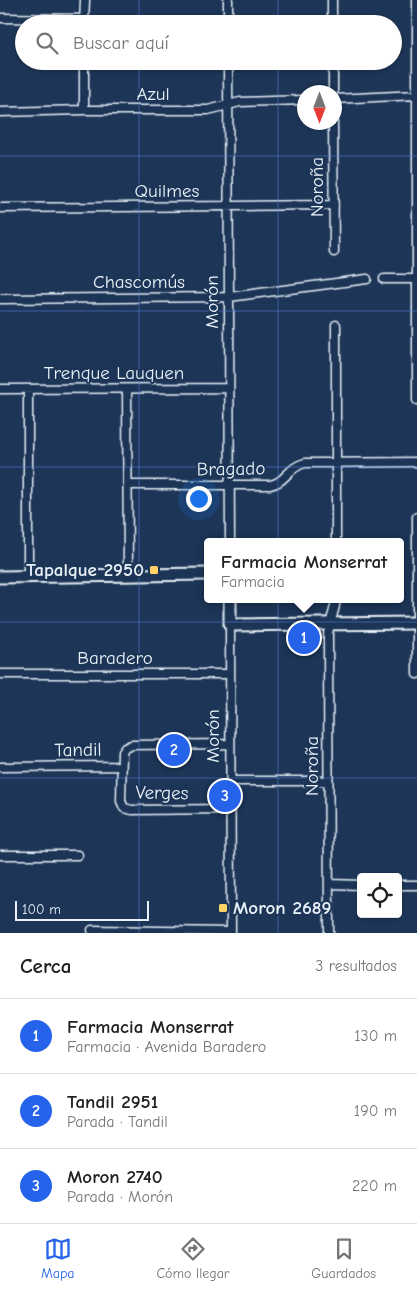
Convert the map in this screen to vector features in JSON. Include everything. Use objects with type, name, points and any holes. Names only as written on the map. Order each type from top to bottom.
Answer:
[{"type":"main road","points":[[0,576],[204,574]]},
{"type":"main road","name":"Morón","points":[[230,603],[230,625]]},
{"type":"main road","points":[[230,625],[417,623]]},
{"type":"street","points":[[84,15],[85,0]]},
{"type":"street","points":[[228,0],[228,15]]},
{"type":"street","points":[[332,0],[332,15]]},
{"type":"street","points":[[417,0],[417,400]]},
{"type":"street","points":[[0,18],[15,19]]},
{"type":"street","points":[[84,70],[84,110]]},
{"type":"street","name":"Morón","points":[[228,70],[230,538]]},
{"type":"street","points":[[333,70],[333,85]]},
{"type":"street","points":[[342,99],[417,96]]},
{"type":"street","name":"Azul","points":[[0,112],[208,110],[228,104],[297,100]]},
{"type":"street","name":"Noroña","points":[[333,130],[334,252]]},
{"type":"street","name":"Quilmes","points":[[0,208],[334,205]]},
{"type":"street","name":"Chascomús","points":[[0,299],[229,297],[367,279]]},
{"type":"street","points":[[384,279],[417,279]]},
{"type":"street","points":[[336,325],[336,538]]},
{"type":"street","name":"Trenque Lauquen","points":[[0,390],[229,388]]},
{"type":"street","points":[[28,389],[28,576]]},
{"type":"street","points":[[127,389],[128,575]]},
{"type":"street","name":"Bragado","points":[[128,485],[230,486],[276,484],[297,465],[336,462],[417,462]]},
{"type":"street","points":[[417,516],[417,674]]},
{"type":"street","name":"Noroña","points":[[329,933],[329,624],[336,603]]},
{"type":"street","name":"Morón","points":[[230,625],[231,932]]},
{"type":"street","name":"Baradero","points":[[0,674],[230,674]]},
{"type":"street","name":"Tandil","points":[[0,767],[121,766],[122,752],[130,745],[230,744]]},
{"type":"street","name":"Verges","points":[[121,766],[121,801],[124,808],[132,810],[230,809]]},
{"type":"street","points":[[230,781],[328,781]]},
{"type":"street","points":[[0,855],[78,855]]},
{"type":"street","points":[[329,884],[357,884]]},
{"type":"street","points":[[402,885],[417,885]]},
{"type":"street","points":[[92,930],[231,932]]},
{"type":"place","name":"Tapalque 2950","points":[[154,570]]},
{"type":"place","name":"Farmacia Monserrat","points":[[304,638]]},
{"type":"place","name":"Tandil 2951","points":[[174,750]]},
{"type":"place","name":"Moron 2740","points":[[225,796]]},
{"type":"place","name":"Moron 2689","points":[[223,908]]}]
